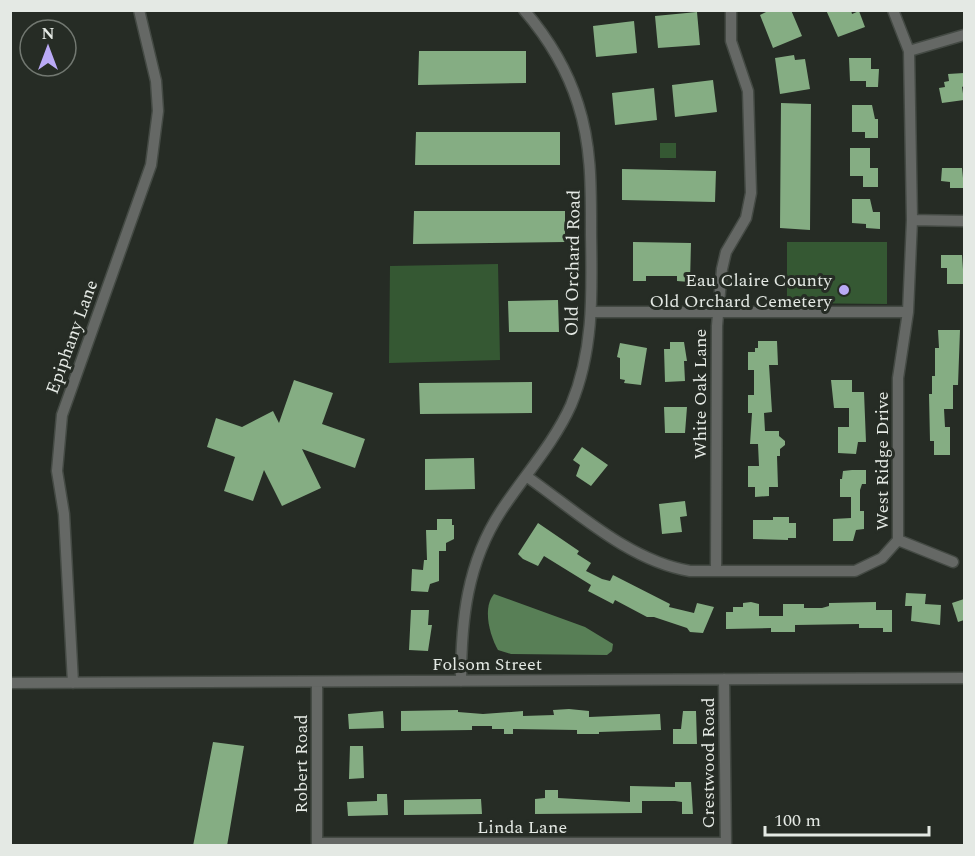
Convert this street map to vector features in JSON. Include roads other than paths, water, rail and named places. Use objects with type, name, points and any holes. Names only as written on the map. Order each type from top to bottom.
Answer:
[{"type":"street","name":"Epiphany Lane","points":[[73,683],[64,514],[57,471],[62,415],[151,165],[156,136],[157,100],[150,51],[139,10]]},
{"type":"street","name":"Old Orchard Road","points":[[461,681],[462,618],[474,568],[495,521],[570,406],[582,371],[592,312],[590,175],[585,129],[569,80],[558,59],[524,10]]},
{"type":"street","name":"White Oak Lane","points":[[716,571],[718,312],[726,252],[746,218],[751,193],[748,91],[731,41],[731,10]]},
{"type":"street","name":"West Ridge Drive","points":[[526,476],[649,560],[667,567],[716,571],[855,572],[882,558],[898,540],[898,378],[908,312],[912,220],[909,51],[893,10]]},
{"type":"street","points":[[909,51],[964,35]]},
{"type":"street","points":[[912,220],[964,221]]},
{"type":"street","points":[[592,312],[908,312]]},
{"type":"street","points":[[898,540],[953,562]]},
{"type":"street","name":"Folsom Street","points":[[10,683],[964,678]]},
{"type":"street","name":"Crestwood Road","points":[[724,679],[726,844]]},
{"type":"street","name":"Robert Road","points":[[317,682],[318,844]]},
{"type":"street","name":"Linda Lane","points":[[318,844],[726,844]]},
{"type":"place","name":"Eau Claire County Old Orchard Cemetery","points":[[844,290]]}]
